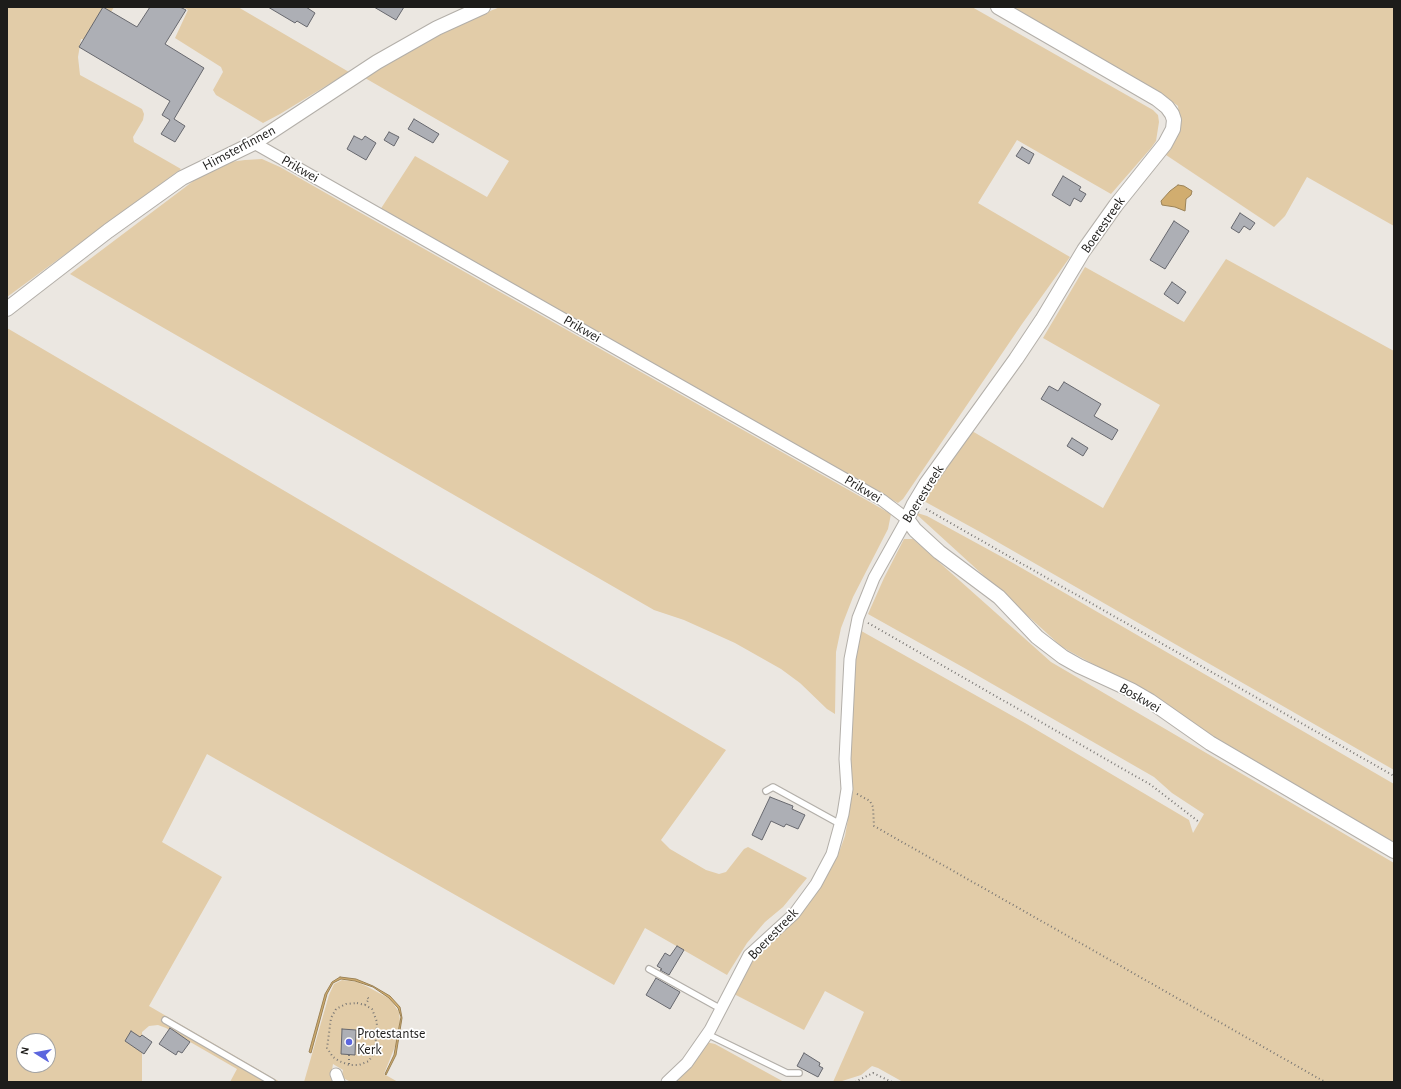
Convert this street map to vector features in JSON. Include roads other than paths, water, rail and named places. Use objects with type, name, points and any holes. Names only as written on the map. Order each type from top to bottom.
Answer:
[{"type":"street","name":"Himsterfinnen","points":[[7,309],[182,178],[254,143],[377,62],[437,28],[483,7]]},
{"type":"street","name":"Boerestreek","points":[[667,1082],[687,1063],[707,1034],[749,955],[794,914],[816,884],[832,854],[841,824],[847,789],[845,759],[850,659],[858,618],[874,578],[926,484],[1016,359],[1042,320],[1084,250],[1116,205],[1165,144],[1173,129],[1174,120],[1172,114],[1167,107],[1157,99],[998,7]]},
{"type":"street","name":"Prikwei","points":[[254,143],[882,500],[906,519]]},
{"type":"street","name":"Boskwei","points":[[906,519],[938,552],[999,597],[1037,637],[1063,657],[1150,701],[1210,743],[1394,851]]},
{"type":"lane","points":[[766,791],[773,787],[841,824]]},
{"type":"lane","points":[[649,969],[721,1009]]},
{"type":"lane","points":[[165,1020],[272,1082]]},
{"type":"lane","points":[[707,1034],[786,1073],[799,1073]]},
{"type":"place","name":"Protestantse Kerk","points":[[349,1042]]}]
